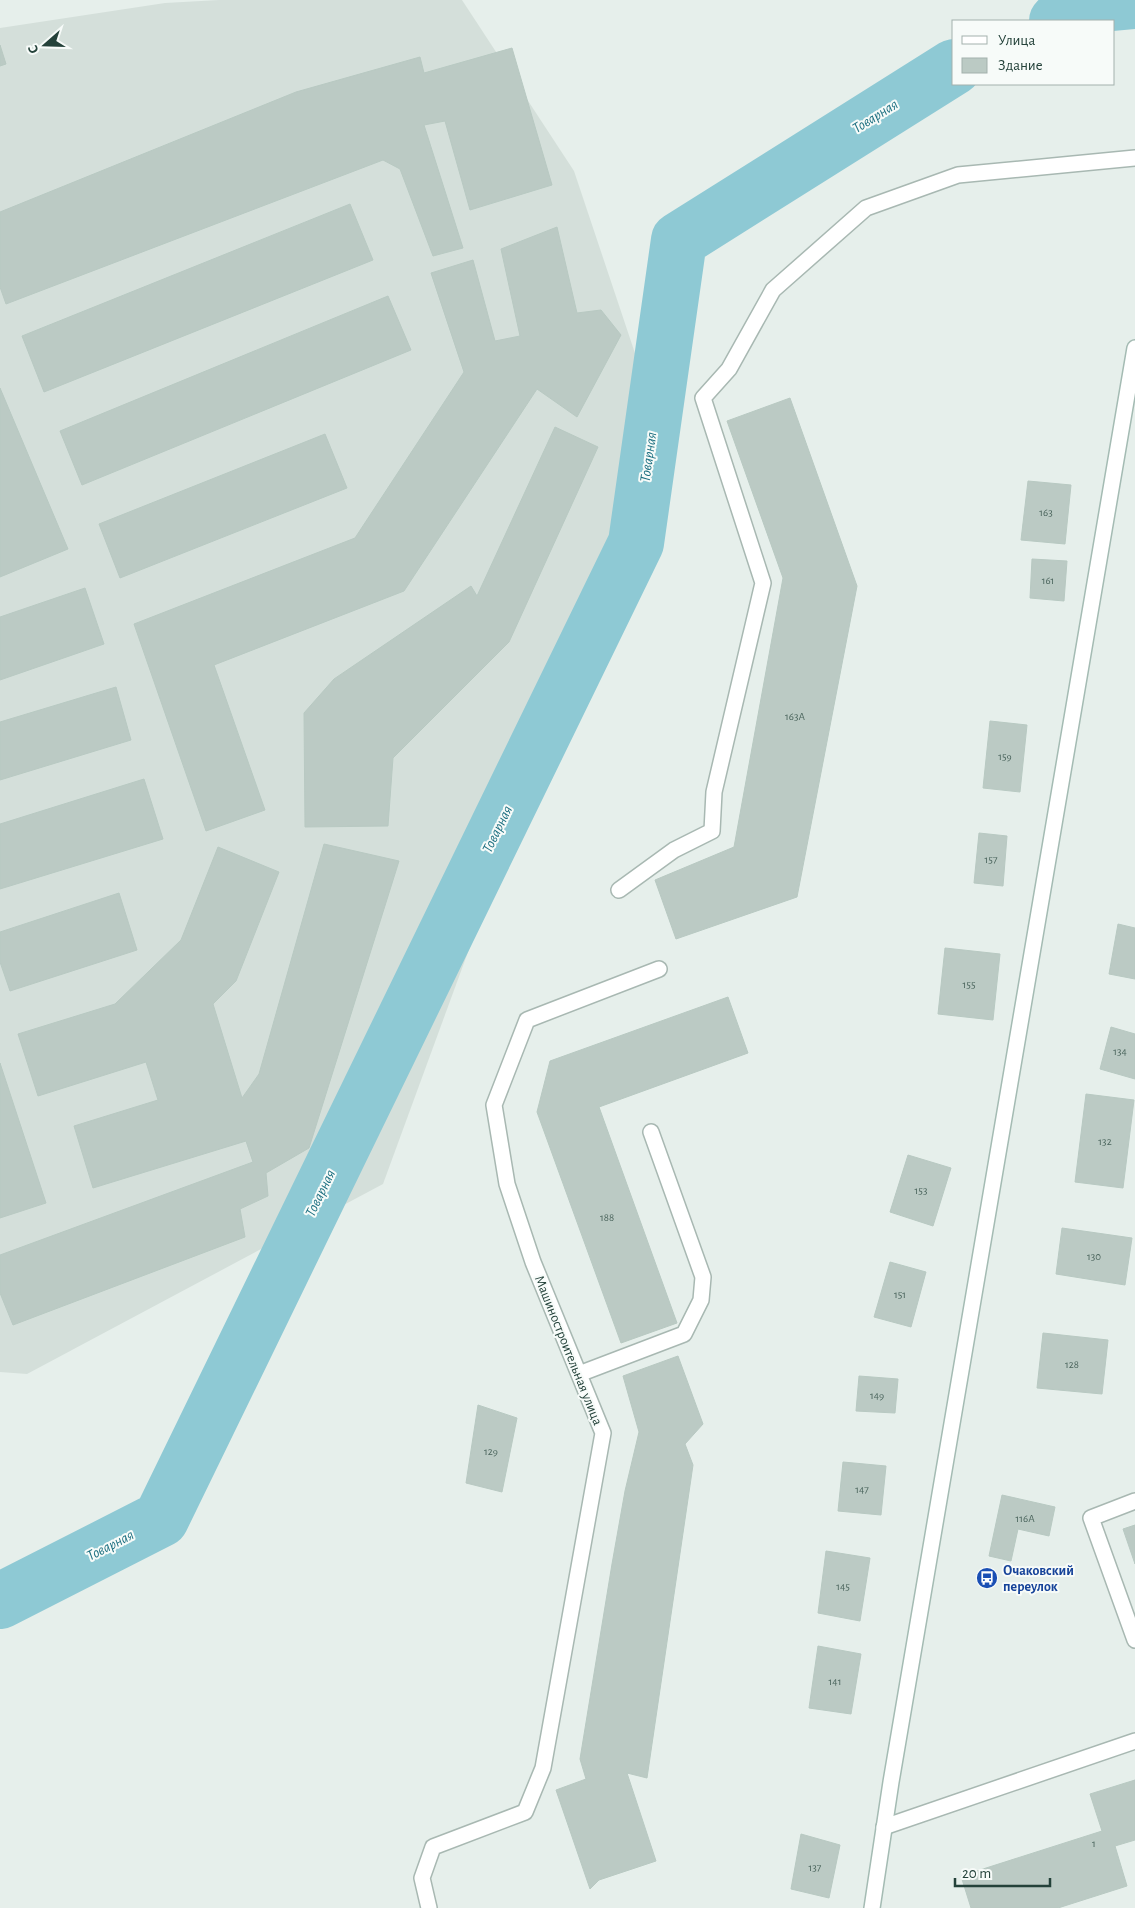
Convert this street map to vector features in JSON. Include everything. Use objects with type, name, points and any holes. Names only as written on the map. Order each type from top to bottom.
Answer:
[{"type":"main road","points":[[619,890],[674,850],[712,831],[714,792],[763,583],[702,398],[729,369],[774,290],[866,208],[893,198],[958,175],[1135,158]]},
{"type":"main road","points":[[872,1908],[884,1827],[1135,348]]},
{"type":"main road","name":"Машиностроительная улица","points":[[429,1908],[422,1878],[433,1847],[525,1812],[543,1768],[603,1433],[533,1262],[507,1184],[494,1105],[527,1020],[659,969]]},
{"type":"main road","points":[[579,1374],[684,1334],[701,1300],[703,1276],[651,1132]]},
{"type":"main road","points":[[1135,1501],[1091,1518],[1135,1640]]},
{"type":"main road","points":[[884,1827],[1135,1741]]},
{"type":"shaded area","points":[[219,0],[462,0],[574,171],[660,428],[383,1184],[27,1374],[0,1372],[0,28],[165,3]]},
{"type":"building","points":[[0,45],[6,64],[0,66]]},
{"type":"building","points":[[512,48],[552,185],[470,210],[445,121],[424,125],[463,248],[433,256],[400,169],[383,160],[6,304],[0,287],[0,212],[296,92],[420,57],[424,73]]},
{"type":"building","points":[[350,204],[373,260],[44,392],[22,336]]},
{"type":"building","points":[[557,227],[577,313],[601,310],[621,335],[577,417],[537,389],[404,591],[214,665],[265,810],[206,831],[134,624],[355,538],[464,372],[431,273],[473,260],[495,341],[520,336],[501,249]]},
{"type":"building","points":[[388,296],[411,350],[82,485],[60,431]]},
{"type":"building","points":[[0,388],[68,549],[0,577]]},
{"type":"building","points":[[790,398],[857,586],[797,897],[676,939],[655,880],[734,847],[783,578],[727,421]]},
{"type":"building","points":[[555,427],[598,447],[509,642],[393,758],[388,826],[305,827],[304,713],[334,679],[471,586],[477,596]]},
{"type":"building","points":[[325,434],[347,488],[120,578],[99,524]]},
{"type":"building","points":[[1028,481],[1071,485],[1065,544],[1021,540]]},
{"type":"building","points":[[1032,559],[1067,561],[1064,601],[1030,598]]},
{"type":"building","points":[[85,588],[104,644],[0,680],[0,617]]},
{"type":"building","points":[[116,687],[131,740],[0,780],[0,722]]},
{"type":"building","points":[[990,721],[1027,725],[1020,792],[983,788]]},
{"type":"building","points":[[144,779],[163,839],[0,889],[0,824]]},
{"type":"building","points":[[979,833],[1007,836],[1003,886],[974,883]]},
{"type":"building","points":[[324,844],[399,861],[309,1148],[266,1173],[268,1196],[240,1209],[245,1237],[13,1325],[0,1293],[0,1255],[253,1162],[246,1141],[93,1188],[74,1126],[158,1100],[146,1062],[38,1096],[18,1034],[115,1004],[181,940],[218,847],[279,872],[236,981],[213,1004],[242,1098],[259,1074]]},
{"type":"building","points":[[119,893],[137,950],[10,991],[0,962],[0,932]]},
{"type":"building","points":[[1118,924],[1135,928],[1135,979],[1109,974]]},
{"type":"building","points":[[945,948],[1000,954],[993,1020],[938,1014]]},
{"type":"building","points":[[728,997],[748,1053],[599,1107],[677,1323],[621,1343],[537,1112],[550,1061]]},
{"type":"building","points":[[1111,1027],[1135,1034],[1135,1079],[1100,1069]]},
{"type":"building","points":[[0,1063],[46,1203],[0,1218]]},
{"type":"building","points":[[1086,1094],[1134,1100],[1123,1188],[1075,1182]]},
{"type":"building","points":[[908,1155],[951,1168],[933,1226],[890,1212]]},
{"type":"building","points":[[1062,1228],[1132,1238],[1125,1285],[1056,1274]]},
{"type":"building","points":[[890,1262],[926,1272],[911,1327],[874,1317]]},
{"type":"building","points":[[1043,1333],[1108,1340],[1102,1394],[1037,1388]]},
{"type":"building","points":[[678,1356],[703,1424],[685,1444],[693,1465],[647,1778],[627,1773],[656,1861],[599,1880],[590,1889],[556,1790],[586,1779],[580,1759],[625,1491],[639,1432],[623,1376]]},
{"type":"building","points":[[859,1376],[898,1379],[895,1413],[856,1411]]},
{"type":"building","points":[[478,1405],[517,1418],[502,1492],[466,1483]]},
{"type":"building","points":[[843,1462],[886,1466],[881,1515],[838,1511]]},
{"type":"building","points":[[1002,1495],[1055,1507],[1049,1536],[1018,1529],[1011,1561],[989,1556]]},
{"type":"building","points":[[1135,1525],[1135,1564],[1123,1529]]},
{"type":"building","points":[[826,1551],[870,1558],[860,1621],[818,1613]]},
{"type":"building","points":[[818,1646],[861,1654],[851,1714],[809,1708]]},
{"type":"building","points":[[1135,1780],[1135,1840],[1115,1846],[1127,1886],[1058,1908],[971,1908],[961,1876],[1102,1831],[1090,1794]]},
{"type":"building","points":[[801,1834],[840,1845],[829,1898],[791,1889]]},
{"type":"waterway","name":"Товарная","points":[[1060,20],[1100,4],[1135,1]]},
{"type":"waterway","name":"Товарная","points":[[0,1601],[161,1519],[636,543],[679,240],[952,68]]},
{"type":"place","name":"Очаковский переулок","points":[[987,1578]]}]
